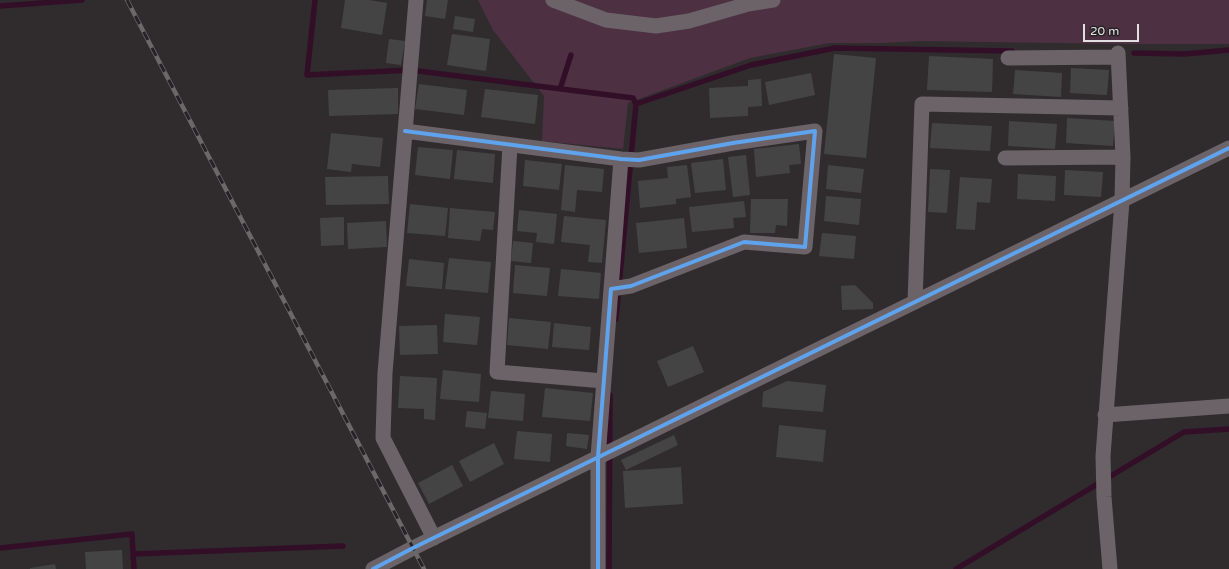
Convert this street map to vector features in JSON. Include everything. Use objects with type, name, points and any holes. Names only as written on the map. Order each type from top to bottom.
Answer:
[{"type":"street","points":[[416,0],[385,373],[383,438],[434,538]]},
{"type":"street","points":[[554,0],[606,20],[656,26],[688,21],[748,4],[773,0]]},
{"type":"street","points":[[1008,58],[1118,55],[1123,157],[1122,201],[1103,456],[1104,497],[1110,569]]},
{"type":"street","points":[[915,302],[922,104],[1120,108]]},
{"type":"street","points":[[405,131],[629,160],[815,131],[805,247],[744,242],[631,286],[613,289]]},
{"type":"street","points":[[510,144],[496,372],[604,380]]},
{"type":"street","points":[[373,569],[1229,148]]},
{"type":"street","points":[[1005,158],[1123,157]]},
{"type":"street","points":[[598,569],[607,453],[604,380],[613,289],[629,160]]},
{"type":"street","points":[[1105,415],[1229,406]]},
{"type":"shaded area","points":[[478,0],[1229,0],[1229,44],[921,41],[829,43],[750,58],[628,103],[623,149],[542,141],[544,96],[493,30]]},
{"type":"building","points":[[345,0],[369,0],[387,3],[382,35],[341,28]]},
{"type":"building","points":[[427,0],[448,0],[445,19],[425,16]]},
{"type":"building","points":[[455,16],[475,19],[473,32],[453,29]]},
{"type":"building","points":[[452,34],[490,39],[486,71],[447,65]]},
{"type":"building","points":[[389,39],[405,41],[401,65],[386,63]]},
{"type":"building","points":[[834,54],[876,58],[866,158],[824,154]]},
{"type":"building","points":[[929,56],[993,59],[992,92],[927,90]]},
{"type":"building","points":[[1071,68],[1109,70],[1107,95],[1070,93]]},
{"type":"building","points":[[1015,70],[1062,73],[1061,97],[1013,94]]},
{"type":"building","points":[[811,73],[815,95],[769,105],[765,82]]},
{"type":"building","points":[[761,79],[762,106],[748,107],[748,116],[710,118],[709,88],[748,86],[748,80]]},
{"type":"building","points":[[419,84],[467,90],[464,115],[415,109]]},
{"type":"building","points":[[398,88],[398,114],[329,116],[328,90]]},
{"type":"building","points":[[485,89],[538,95],[535,124],[481,117]]},
{"type":"building","points":[[1067,118],[1115,121],[1113,146],[1066,143]]},
{"type":"building","points":[[1009,121],[1057,124],[1055,149],[1008,146]]},
{"type":"building","points":[[932,123],[992,126],[990,151],[930,148]]},
{"type":"building","points":[[331,133],[383,138],[380,167],[352,164],[351,172],[327,169]]},
{"type":"building","points":[[799,144],[801,164],[789,165],[790,173],[756,177],[754,149]]},
{"type":"building","points":[[418,147],[453,150],[450,179],[415,175]]},
{"type":"building","points":[[457,150],[495,154],[493,183],[454,179]]},
{"type":"building","points":[[746,155],[750,195],[733,197],[728,157]]},
{"type":"building","points":[[723,159],[726,190],[695,193],[691,163]]},
{"type":"building","points":[[525,160],[562,164],[559,190],[523,186]]},
{"type":"building","points":[[565,165],[604,169],[602,192],[577,190],[575,212],[561,210]]},
{"type":"building","points":[[687,165],[691,197],[676,199],[676,204],[640,208],[638,181],[668,178],[667,167]]},
{"type":"building","points":[[828,165],[864,169],[861,193],[826,189]]},
{"type":"building","points":[[930,169],[950,170],[947,213],[928,212]]},
{"type":"building","points":[[1065,170],[1103,172],[1101,197],[1064,195]]},
{"type":"building","points":[[1018,174],[1056,176],[1055,201],[1017,199]]},
{"type":"building","points":[[388,176],[389,204],[326,205],[325,177]]},
{"type":"building","points":[[960,177],[992,179],[990,203],[977,202],[975,230],[956,229]]},
{"type":"building","points":[[826,196],[861,199],[859,225],[824,221]]},
{"type":"building","points":[[751,199],[788,199],[787,226],[776,225],[775,233],[750,233]]},
{"type":"building","points":[[744,201],[746,217],[733,218],[734,228],[692,232],[689,207]]},
{"type":"building","points":[[410,204],[448,208],[445,236],[407,233]]},
{"type":"building","points":[[450,208],[495,212],[493,230],[482,229],[480,241],[448,238]]},
{"type":"building","points":[[519,210],[557,214],[554,244],[536,242],[537,233],[517,231]]},
{"type":"building","points":[[564,216],[606,220],[602,263],[588,262],[590,245],[561,242]]},
{"type":"building","points":[[344,217],[344,245],[321,246],[320,218]]},
{"type":"building","points":[[684,218],[687,248],[639,253],[636,223]]},
{"type":"building","points":[[386,221],[387,247],[348,249],[347,223]]},
{"type":"building","points":[[822,233],[856,236],[854,259],[819,256]]},
{"type":"building","points":[[513,241],[533,243],[531,263],[511,261]]},
{"type":"building","points":[[449,258],[491,262],[488,293],[445,289]]},
{"type":"building","points":[[409,259],[444,263],[442,289],[406,286]]},
{"type":"building","points":[[515,265],[550,268],[547,296],[513,293]]},
{"type":"building","points":[[561,269],[601,273],[599,299],[558,296]]},
{"type":"building","points":[[855,285],[873,303],[873,309],[842,310],[841,286]]},
{"type":"building","points":[[445,314],[480,317],[477,345],[443,342]]},
{"type":"building","points":[[509,318],[551,322],[548,349],[507,345]]},
{"type":"building","points":[[554,323],[591,327],[589,350],[552,347]]},
{"type":"building","points":[[437,325],[438,354],[400,355],[399,326]]},
{"type":"building","points":[[693,346],[704,372],[668,387],[657,361]]},
{"type":"building","points":[[443,370],[481,374],[479,402],[440,399]]},
{"type":"building","points":[[400,376],[437,378],[435,420],[424,419],[424,409],[398,408]]},
{"type":"building","points":[[787,381],[826,385],[823,412],[762,407],[763,392]]},
{"type":"building","points":[[545,388],[593,393],[590,421],[542,417]]},
{"type":"building","points":[[491,391],[525,394],[523,421],[488,418]]},
{"type":"building","points":[[467,411],[487,413],[485,429],[465,427]]},
{"type":"building","points":[[779,425],[826,430],[823,462],[776,457]]},
{"type":"building","points":[[517,431],[552,434],[550,462],[514,459]]},
{"type":"building","points":[[567,433],[589,435],[587,449],[566,446]]},
{"type":"building","points":[[674,435],[678,445],[626,470],[621,460]]},
{"type":"building","points":[[494,443],[504,464],[470,482],[459,461]]},
{"type":"building","points":[[452,465],[463,486],[429,504],[418,483]]},
{"type":"building","points":[[681,467],[683,504],[625,508],[623,471]]},
{"type":"building","points":[[122,550],[123,569],[86,569],[85,552]]},
{"type":"building","points":[[55,564],[56,569],[30,569],[30,568]]},
{"type":"waterway","points":[[0,6],[82,0]]},
{"type":"waterway","points":[[315,0],[307,75],[410,70],[633,98],[636,104],[616,319]]},
{"type":"waterway","points":[[636,104],[751,65],[835,48],[1012,51]]},
{"type":"waterway","points":[[1134,53],[1185,54],[1229,50]]},
{"type":"waterway","points":[[560,89],[571,55]]},
{"type":"waterway","points":[[609,569],[610,395]]},
{"type":"waterway","points":[[956,569],[1184,432],[1229,429]]},
{"type":"waterway","points":[[0,548],[132,534],[133,554],[343,546]]},
{"type":"waterway","points":[[133,554],[134,569]]},
{"type":"railway","points":[[127,0],[424,569]]},
{"type":"cycle path","points":[[405,131],[621,159],[639,160],[733,143],[815,131],[805,247],[744,242],[631,286],[611,289],[598,457],[598,569]]},
{"type":"cycle path","points":[[373,569],[1229,148]]}]
